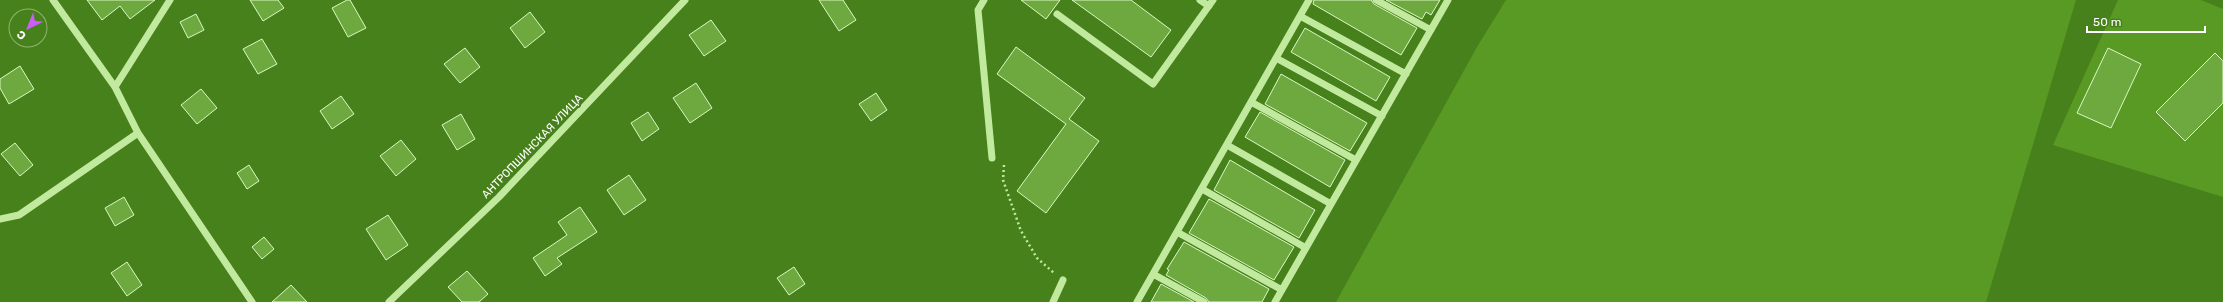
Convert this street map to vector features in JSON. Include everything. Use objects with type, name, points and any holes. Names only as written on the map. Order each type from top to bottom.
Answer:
[{"type":"street","points":[[53,0],[115,87],[138,133],[252,302]]},
{"type":"street","points":[[115,87],[170,0]]},
{"type":"street","name":"АНТРОПШИНСКАЯ УЛИЦА","points":[[389,302],[499,197],[685,0]]},
{"type":"street","points":[[984,0],[978,10],[992,158]]},
{"type":"street","points":[[1057,14],[1153,84],[1211,3],[1200,0]]},
{"type":"street","points":[[1137,302],[1309,0]]},
{"type":"street","points":[[1376,0],[1431,30]]},
{"type":"street","points":[[1275,302],[1448,0]]},
{"type":"street","points":[[1300,16],[1406,74]]},
{"type":"street","points":[[1276,58],[1382,116]]},
{"type":"street","points":[[1251,102],[1356,160]]},
{"type":"street","points":[[0,220],[19,215],[138,133]]},
{"type":"street","points":[[1227,145],[1331,204]]},
{"type":"street","points":[[1202,189],[1306,248]]},
{"type":"street","points":[[1177,232],[1282,290]]},
{"type":"street","points":[[1154,274],[1204,302]]},
{"type":"street","points":[[1053,302],[1063,280]]},
{"type":"path","points":[[1004,165],[1003,180],[1021,231],[1037,258],[1063,280]]},
{"type":"green space","points":[[1506,0],[2076,0],[1986,302],[1336,302],[1477,47]]},
{"type":"green space","points":[[2118,0],[2201,0],[2223,9],[2223,197],[2053,145]]},
{"type":"building","points":[[87,0],[155,0],[130,19],[120,6],[102,20]]},
{"type":"building","points":[[250,0],[278,0],[284,8],[263,21]]},
{"type":"building","points":[[347,0],[350,0],[366,28],[348,37],[332,8]]},
{"type":"building","points":[[819,0],[843,0],[856,20],[839,31]]},
{"type":"building","points":[[1021,0],[1060,0],[1046,19]]},
{"type":"building","points":[[1072,0],[1131,0],[1171,30],[1151,57]]},
{"type":"building","points":[[1314,0],[1371,0],[1374,4],[1417,28],[1401,55],[1313,4]]},
{"type":"building","points":[[1386,0],[1440,0],[1431,15],[1426,12],[1422,19]]},
{"type":"building","points":[[530,12],[545,32],[525,48],[510,28]]},
{"type":"building","points":[[196,14],[204,30],[188,38],[180,22]]},
{"type":"building","points":[[711,20],[726,41],[704,56],[689,35]]},
{"type":"building","points":[[1305,28],[1390,77],[1376,101],[1291,52]]},
{"type":"building","points":[[262,39],[277,64],[258,74],[243,49]]},
{"type":"building","points":[[1016,47],[1085,98],[1069,119],[1099,141],[1046,213],[1017,191],[1066,124],[997,74]]},
{"type":"building","points":[[465,48],[480,67],[460,83],[444,64]]},
{"type":"building","points":[[2108,48],[2141,64],[2111,128],[2077,113]]},
{"type":"building","points":[[2215,53],[2223,61],[2223,103],[2185,141],[2156,112]]},
{"type":"building","points":[[20,66],[34,89],[9,104],[0,88],[0,79]]},
{"type":"building","points":[[1281,74],[1367,123],[1350,151],[1265,104]]},
{"type":"building","points":[[696,83],[712,108],[690,123],[673,98]]},
{"type":"building","points":[[201,89],[217,108],[197,124],[181,105]]},
{"type":"building","points":[[876,93],[887,110],[871,121],[859,104]]},
{"type":"building","points":[[341,96],[354,114],[332,129],[320,111]]},
{"type":"building","points":[[648,112],[659,129],[642,141],[631,123]]},
{"type":"building","points":[[1260,112],[1345,160],[1330,187],[1245,137]]},
{"type":"building","points":[[461,114],[475,139],[457,150],[442,125]]},
{"type":"building","points":[[401,140],[416,159],[396,176],[380,156]]},
{"type":"building","points":[[15,143],[33,165],[20,176],[1,154]]},
{"type":"building","points":[[1230,160],[1315,210],[1299,238],[1214,190]]},
{"type":"building","points":[[249,165],[259,181],[247,189],[237,173]]},
{"type":"building","points":[[629,175],[646,200],[624,215],[607,190]]},
{"type":"building","points":[[124,197],[134,215],[115,226],[105,208]]},
{"type":"building","points":[[1209,199],[1294,247],[1274,280],[1189,233]]},
{"type":"building","points":[[580,207],[597,232],[557,258],[562,264],[545,276],[533,258],[567,235],[558,222]]},
{"type":"building","points":[[388,215],[408,245],[386,260],[366,229]]},
{"type":"building","points":[[264,237],[274,249],[262,259],[252,247]]},
{"type":"building","points":[[1184,242],[1269,289],[1262,302],[1209,302],[1206,298],[1166,275],[1169,270],[1167,269]]},
{"type":"building","points":[[127,262],[142,285],[127,296],[111,273]]},
{"type":"building","points":[[794,267],[805,284],[789,295],[777,278]]},
{"type":"building","points":[[467,271],[488,294],[479,302],[462,302],[448,287]]},
{"type":"building","points":[[1161,284],[1194,302],[1151,302]]},
{"type":"building","points":[[291,285],[307,302],[272,302]]}]
